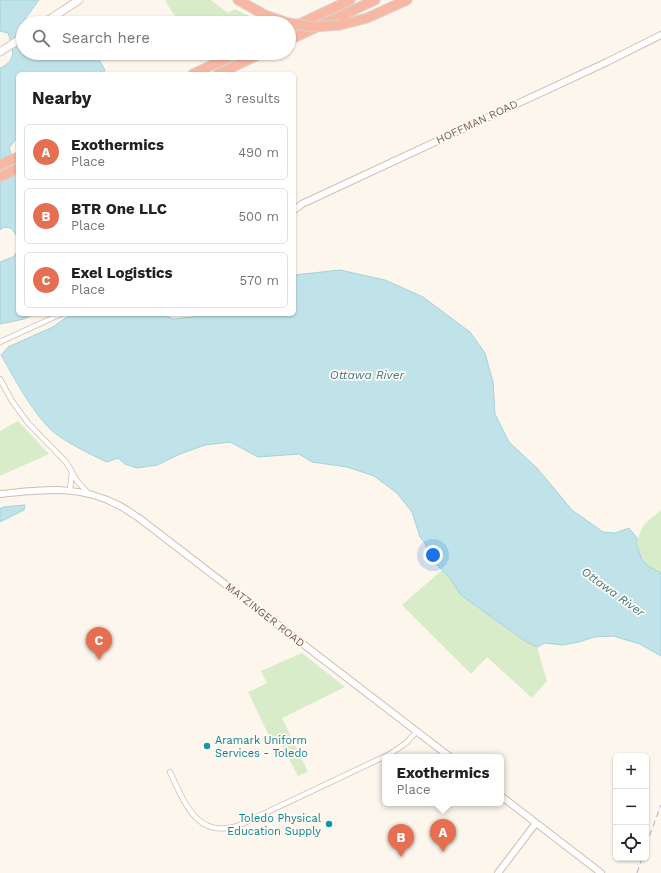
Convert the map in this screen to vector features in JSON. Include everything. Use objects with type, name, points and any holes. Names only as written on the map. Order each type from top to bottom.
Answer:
[{"type":"highway","points":[[238,0],[268,16]]},
{"type":"highway","points":[[296,26],[350,0]]},
{"type":"highway","points":[[296,37],[375,0]]},
{"type":"highway","points":[[296,24],[314,27],[340,25],[367,18],[408,0]]},
{"type":"highway","points":[[197,72],[223,60]]},
{"type":"highway","points":[[222,72],[247,60]]},
{"type":"highway","points":[[0,165],[16,157]]},
{"type":"highway","points":[[0,177],[16,169]]},
{"type":"main road","points":[[55,16],[79,0]]},
{"type":"main road","points":[[0,52],[16,41]]},
{"type":"street","name":"HOFFMAN ROAD","points":[[296,208],[302,204],[607,62],[661,35]]},
{"type":"street","points":[[0,342],[57,316]]},
{"type":"street","points":[[0,379],[12,401],[28,423],[66,462],[77,481],[89,494]]},
{"type":"street","points":[[70,490],[72,472]]},
{"type":"street","name":"MATZINGER ROAD","points":[[0,494],[41,490],[70,490],[89,494],[119,505],[139,518],[446,754]]},
{"type":"street","points":[[390,754],[406,743],[417,731]]},
{"type":"street","points":[[170,772],[185,805],[193,816],[204,824],[210,826],[217,828],[231,828],[382,758]]},
{"type":"street","points":[[504,798],[601,873]]},
{"type":"street","points":[[498,873],[536,823]]},
{"type":"green space","points":[[165,0],[211,0],[228,13],[235,9],[249,16],[175,16]]},
{"type":"green space","points":[[18,421],[49,454],[0,476],[0,431]]},
{"type":"green space","points":[[661,510],[661,573],[650,568],[643,561],[638,551],[638,540],[644,525]]},
{"type":"green space","points":[[442,570],[462,595],[525,641],[537,647],[547,681],[532,698],[487,657],[471,674],[402,605]]},
{"type":"green space","points":[[302,653],[345,687],[282,718],[308,772],[298,776],[280,742],[269,736],[248,692],[267,683],[261,671]]},
{"type":"water","points":[[0,0],[39,0],[27,16],[16,16],[16,60],[99,60],[105,70],[104,72],[16,72],[16,140],[9,148],[16,165],[16,234],[11,228],[4,227],[0,230],[0,68],[10,61],[13,53],[8,33],[0,31]]},
{"type":"water","points":[[16,253],[16,316],[31,316],[24,319],[0,324],[0,262],[13,257]]},
{"type":"water","name":"Ottawa River","points":[[340,270],[385,280],[423,297],[470,332],[485,353],[493,382],[495,414],[509,442],[537,468],[572,510],[603,532],[615,533],[629,528],[637,538],[637,546],[642,560],[648,566],[661,573],[661,656],[640,644],[613,636],[594,637],[563,645],[545,643],[537,647],[525,641],[461,595],[449,577],[430,558],[425,543],[420,537],[412,512],[397,493],[374,476],[347,467],[312,462],[299,454],[258,457],[230,442],[205,445],[180,454],[157,465],[137,468],[125,464],[118,458],[107,462],[87,453],[56,434],[40,418],[1,355],[8,347],[53,327],[68,316],[167,316],[173,319],[195,316],[296,316],[296,275]]},
{"type":"water","points":[[25,505],[24,510],[0,522],[0,509],[3,507]]},
{"type":"railway","points":[[649,837],[661,805]]},
{"type":"railway","points":[[637,873],[641,861]]},
{"type":"place","name":"Exel Logistics","points":[[99,660]]},
{"type":"place","name":"Aramark Uniform Services - Toledo","points":[[207,746]]},
{"type":"place","name":"Toledo Physical Education Supply","points":[[329,824]]},
{"type":"place","name":"Exothermics","points":[[443,852]]},
{"type":"place","name":"BTR One LLC","points":[[401,857]]}]
